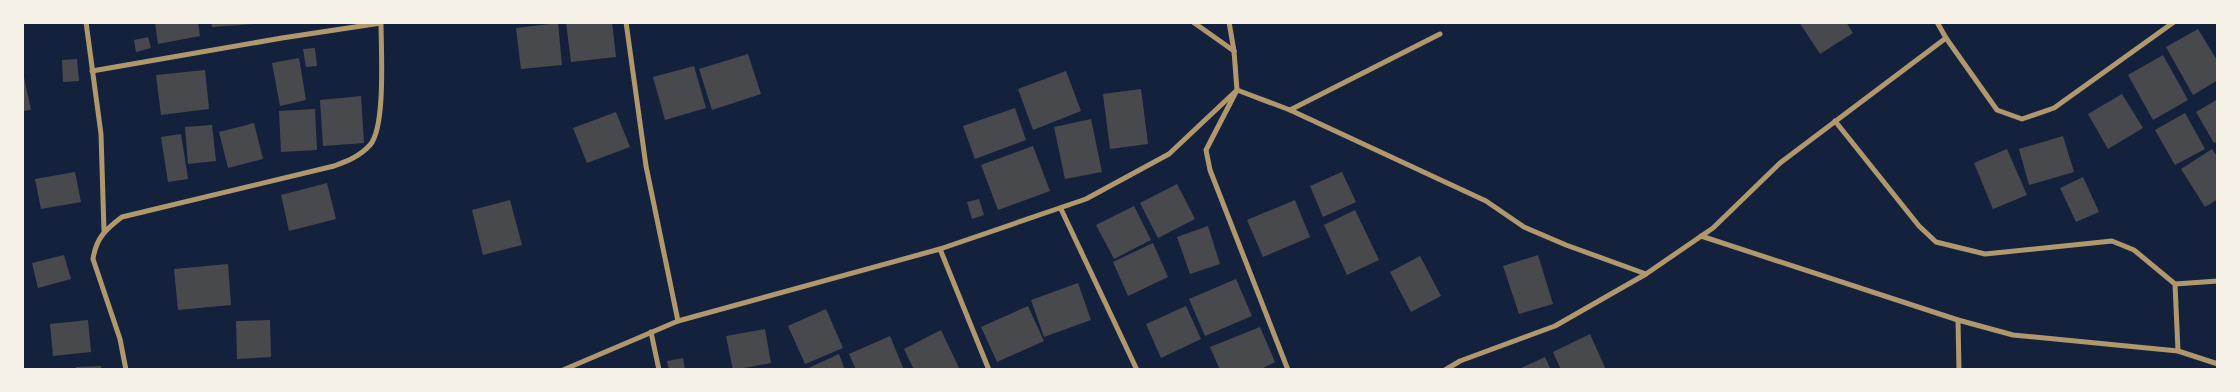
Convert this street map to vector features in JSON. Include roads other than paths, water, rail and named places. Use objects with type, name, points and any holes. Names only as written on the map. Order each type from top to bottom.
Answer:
[{"type":"street","points":[[86,22],[101,134],[104,231]]},
{"type":"street","points":[[626,22],[646,166],[678,321]]},
{"type":"street","points":[[1192,22],[1234,51]]},
{"type":"street","points":[[1229,22],[1234,51],[1237,90],[1206,150],[1210,170],[1288,370]]},
{"type":"street","points":[[1937,22],[1946,38],[1997,110],[2022,119],[2054,108],[2174,22]]},
{"type":"street","points":[[92,71],[381,23],[379,126],[372,144],[356,157],[334,166],[122,217],[104,231],[95,246],[93,259],[120,339],[126,370]]},
{"type":"street","points":[[1290,110],[1440,34]]},
{"type":"street","points":[[1445,370],[1460,361],[1555,326],[1646,274],[1713,228],[1780,163],[1946,38]]},
{"type":"street","points":[[1237,90],[1290,110],[1486,202],[1524,227],[1566,245],[1646,274]]},
{"type":"street","points":[[563,370],[678,321],[940,249],[1086,199],[1169,154],[1237,90]]},
{"type":"street","points":[[1835,121],[1919,226],[1936,242],[1984,254],[2112,241],[2134,250],[2175,284],[2218,281]]},
{"type":"street","points":[[1061,209],[1137,370]]},
{"type":"street","points":[[1701,236],[1958,320],[2013,335],[2178,351],[2218,364]]},
{"type":"street","points":[[940,249],[989,370]]},
{"type":"street","points":[[2175,284],[2178,351]]},
{"type":"street","points":[[1958,320],[1959,370]]},
{"type":"street","points":[[651,332],[659,370]]}]
